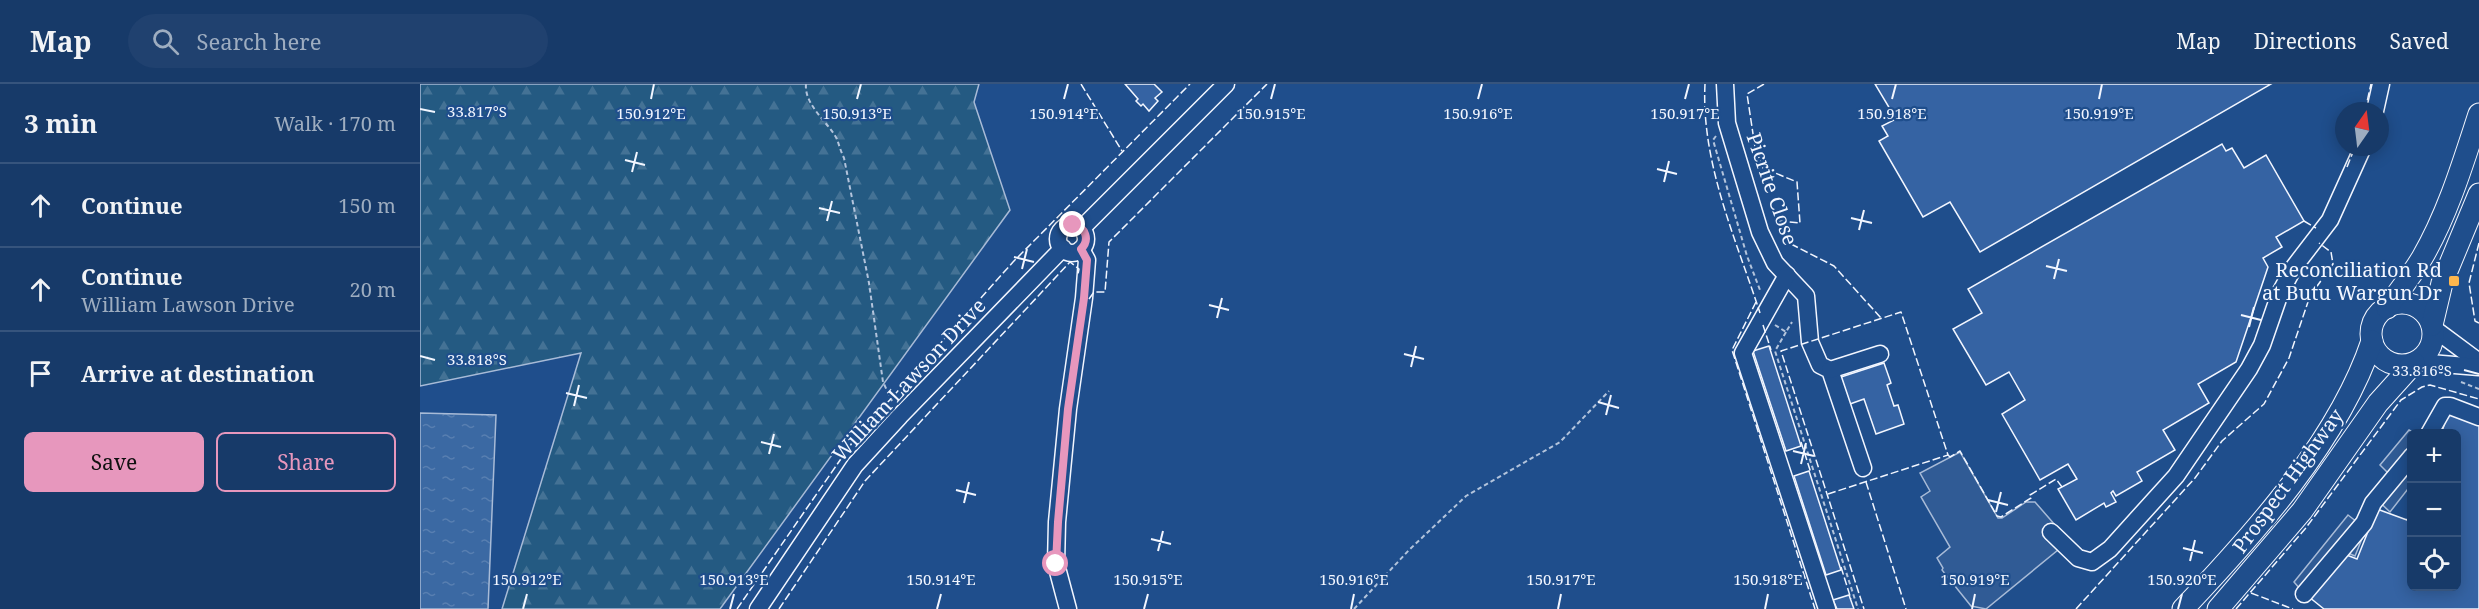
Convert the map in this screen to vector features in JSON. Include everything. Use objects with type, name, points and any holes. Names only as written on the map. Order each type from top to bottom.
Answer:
[{"type":"main road","points":[[2479,114],[2448,202],[2422,258],[2387,308],[2377,316],[2373,323],[2372,341],[2381,357],[2389,363],[2398,365],[2416,362],[2431,348],[2432,326],[2440,289],[2479,194]]},
{"type":"main road","points":[[2387,308],[2400,303],[2417,307],[2430,319],[2432,326]]},
{"type":"main road","name":"Prospect Highway","points":[[2183,609],[2235,553],[2299,472],[2348,400],[2372,341]]},
{"type":"main road","name":"Prospect Highway","points":[[2218,609],[2302,511],[2378,403],[2416,362]]},
{"type":"street","name":"William Lawson Drive","points":[[758,609],[855,465],[1063,249],[1058,240],[1061,231],[1073,225],[1082,228],[1226,84]]},
{"type":"street","name":"Picrite Close","points":[[1725,84],[1727,123],[1760,232],[1775,263],[1806,296],[1810,342],[1820,365],[1830,370]]},
{"type":"street","points":[[2376,102],[2381,84]]},
{"type":"street","points":[[2051,532],[2079,558],[2092,562],[2110,549],[2176,476],[2249,369],[2262,345],[2280,293],[2294,267],[2330,220],[2359,156]]},
{"type":"street","points":[[1063,249],[1070,252],[1081,249],[1086,241],[1082,228]]},
{"type":"street","points":[[1068,609],[1056,564],[1068,409],[1084,298],[1087,260],[1081,249]]},
{"type":"street","points":[[1787,275],[1743,353],[1827,609]]},
{"type":"street","points":[[2432,326],[2479,362]]},
{"type":"street","points":[[1863,468],[1830,370],[1880,354]]},
{"type":"street","points":[[2416,362],[2479,367]]},
{"type":"street","points":[[2432,429],[2445,406],[2479,417]]},
{"type":"street","points":[[2304,594],[2364,523],[2373,503],[2407,462]]},
{"type":"path","points":[[806,84],[813,107],[836,139],[844,158],[869,283],[883,382],[890,399]]},
{"type":"path","points":[[1786,332],[1774,351],[1858,609]]},
{"type":"path","points":[[1354,609],[1409,550],[1466,496],[1560,442],[1609,392]]},
{"type":"green space","points":[[420,84],[979,84],[974,102],[1010,210],[720,609],[502,609],[581,353],[420,386]]},
{"type":"shaded area","points":[[2407,432],[2407,490],[2390,512],[2371,494],[2389,474],[2380,465]]},
{"type":"shaded area","points":[[1960,452],[1998,518],[2002,518],[2026,502],[2035,502],[2069,541],[1986,609],[1971,606],[1942,570],[1937,558],[1950,547],[1921,497],[1930,491],[1920,473]]},
{"type":"shaded area","points":[[2348,515],[2366,529],[2355,556],[2343,551],[2307,597],[2294,582]]},
{"type":"water","points":[[420,413],[496,415],[488,609],[420,609]]},
{"type":"building","points":[[1125,84],[1154,84],[1162,92],[1155,98],[1158,101],[1149,111],[1143,104],[1141,106],[1136,101],[1138,99]]},
{"type":"building","points":[[1875,84],[2271,84],[1980,252],[1950,202],[1923,217],[1879,141],[1888,136],[1882,126],[1896,119]]},
{"type":"building","points":[[2222,144],[2226,151],[2232,148],[2244,168],[2266,155],[2304,221],[2276,237],[2282,247],[2263,258],[2268,267],[2236,362],[2198,384],[2209,403],[2163,430],[2175,450],[2137,472],[2142,481],[2116,496],[2113,491],[2111,493],[2116,502],[2106,507],[2104,503],[2076,520],[2058,489],[2077,479],[2068,464],[2040,480],[2002,414],[2025,400],[2009,372],[1986,385],[1953,329],[1982,313],[1968,289]]},
{"type":"building","points":[[1769,346],[1801,446],[1786,451],[1753,351]]},
{"type":"building","points":[[1884,363],[1891,383],[1887,385],[1894,406],[1898,405],[1904,424],[1876,434],[1864,399],[1850,404],[1841,377]]},
{"type":"building","points":[[2449,411],[2479,423],[2479,609],[2324,609],[2309,597],[2344,554],[2357,559],[2377,509],[2407,520],[2407,591],[2461,591],[2461,429],[2443,429]]},
{"type":"building","points":[[1809,471],[1841,570],[1826,575],[1794,476]]},
{"type":"building","points":[[1849,595],[1854,609],[1837,609],[1833,600]]},
{"type":"fence","points":[[1081,84],[1122,151]]},
{"type":"fence","points":[[737,609],[854,440],[1013,262],[1190,84]]},
{"type":"fence","points":[[1089,299],[1094,292],[1105,292],[1109,242],[1267,84]]},
{"type":"fence","points":[[1705,84],[1705,113],[1714,172],[1760,313]]},
{"type":"fence","points":[[1764,84],[1747,94],[1755,147],[1763,168],[1797,182],[1800,223],[1779,221],[1793,245],[1834,266],[1881,318]]},
{"type":"fence","points":[[2367,102],[2371,84]]},
{"type":"fence","points":[[2347,167],[2351,156]]},
{"type":"fence","points":[[2304,221],[2316,228]]},
{"type":"fence","points":[[2076,609],[2195,478],[2222,441],[2264,404],[2289,358],[2310,296],[2333,264],[2331,252],[2319,243]]},
{"type":"fence","points":[[2479,243],[2469,283],[2475,321],[2479,323]]},
{"type":"fence","points":[[779,609],[865,481],[1070,262],[1079,269],[1078,274]]},
{"type":"fence","points":[[1756,302],[1732,350],[1815,609]]},
{"type":"fence","points":[[1828,494],[1948,455],[1901,312],[1781,351],[1864,609]]},
{"type":"fence","points":[[1763,325],[1771,350]]},
{"type":"fence","points":[[2236,609],[2305,529],[2401,400],[2422,387],[2430,385],[2479,399]]},
{"type":"fence","points":[[1801,442],[1811,473]]},
{"type":"fence","points":[[1948,455],[1950,457],[1960,451],[1997,516],[2001,517],[2056,479],[2062,487]]},
{"type":"fence","points":[[1866,482],[1906,609]]},
{"type":"fence","points":[[1841,567],[1851,599]]},
{"type":"fence","points":[[2251,593],[2293,609]]},
{"type":"place","name":"Reconciliation Rd at Butu Wargun Dr","points":[[2454,281]]},
{"type":"route","points":[[1056,564],[1068,409],[1084,298],[1087,260],[1081,249],[1086,241],[1085,232],[1082,228],[1073,225]]}]
